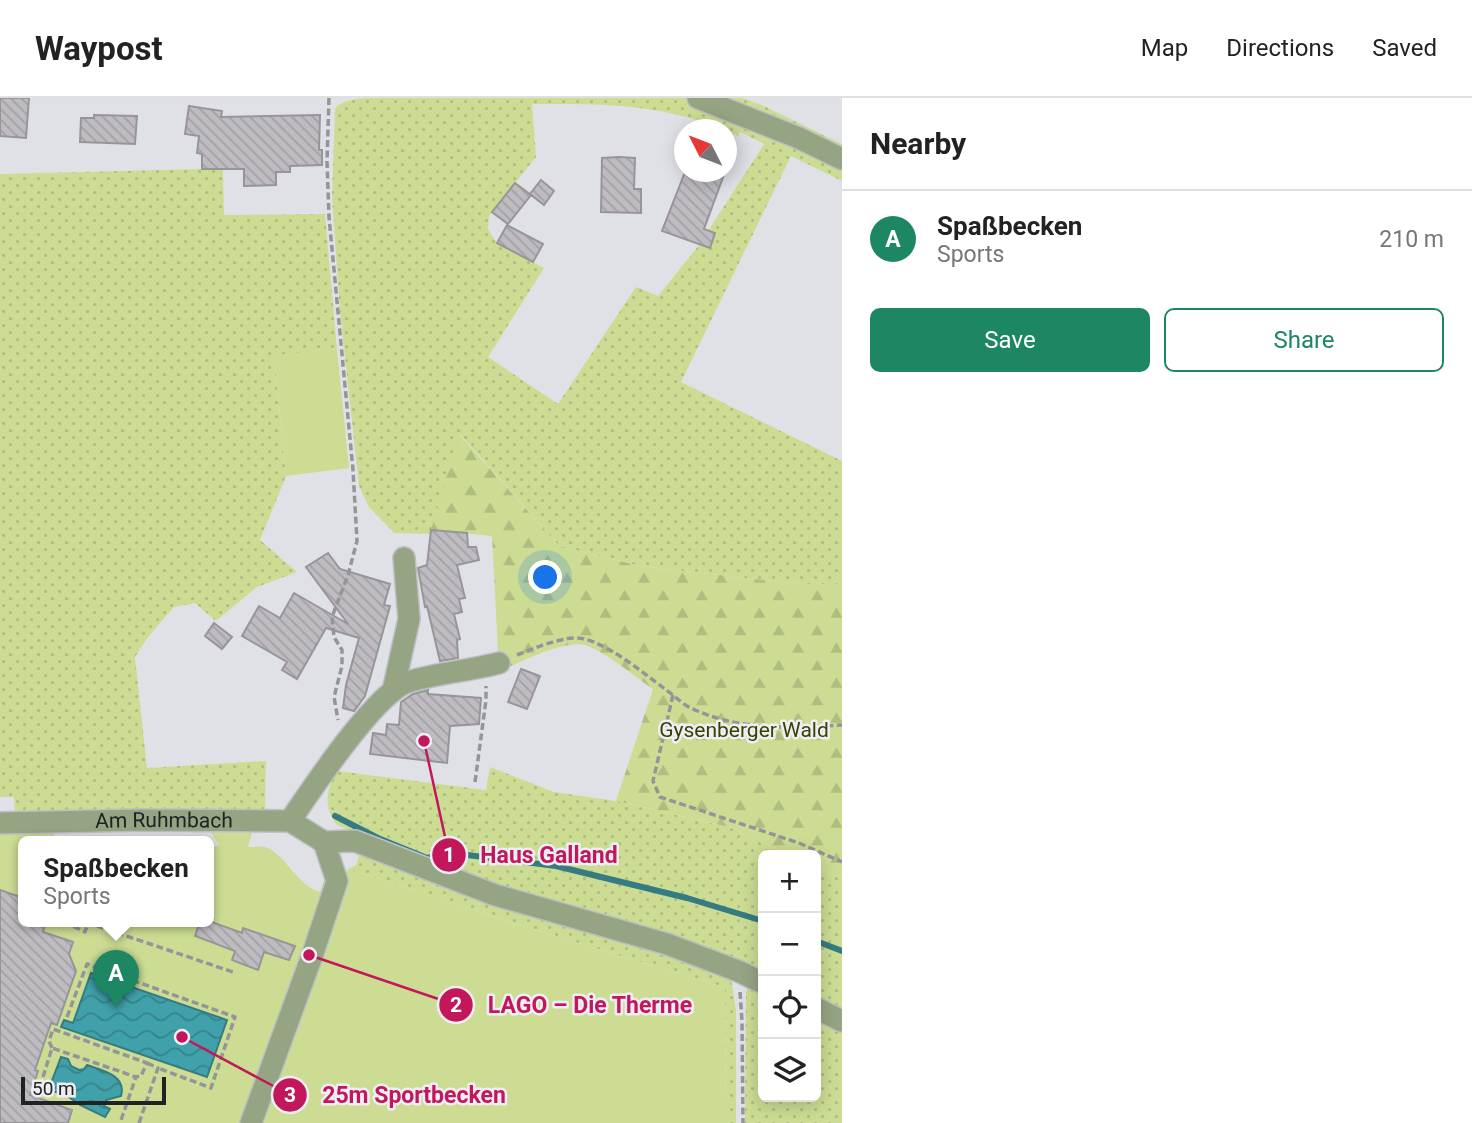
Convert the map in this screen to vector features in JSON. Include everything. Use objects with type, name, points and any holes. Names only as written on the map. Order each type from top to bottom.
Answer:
[{"type":"street","points":[[698,98],[799,138],[842,159]]},
{"type":"street","points":[[393,691],[409,619],[404,558]]},
{"type":"street","points":[[492,665],[407,682],[393,691],[343,746],[290,821],[324,842],[355,841],[495,895],[667,944],[758,981]]},
{"type":"street","points":[[338,722],[343,746]]},
{"type":"street","name":"Am Ruhmbach","points":[[0,823],[290,821]]},
{"type":"street","points":[[251,1123],[337,881],[324,842]]},
{"type":"street","points":[[821,1010],[842,1021]]},
{"type":"path","points":[[329,98],[329,217],[353,470],[357,541],[332,617],[334,637],[342,650],[342,666],[334,698],[338,722]]},
{"type":"path","points":[[519,654],[551,642],[576,638],[594,642],[624,660],[692,709],[729,722],[774,729],[842,725]]},
{"type":"path","points":[[475,782],[492,665]]},
{"type":"path","points":[[673,695],[653,781],[660,797],[799,843],[842,862]]},
{"type":"path","points":[[100,927],[233,972]]},
{"type":"path","points":[[43,1077],[52,1048],[49,1041],[53,1029],[211,1088],[235,1017],[87,964],[67,1017]]},
{"type":"path","points":[[738,971],[742,1021],[743,1123]]},
{"type":"path","points":[[52,1048],[136,1077],[141,1076],[147,1063]]},
{"type":"path","points":[[139,1123],[159,1068]]},
{"type":"path","points":[[120,1123],[136,1077]]},
{"type":"green space","points":[[742,98],[842,144],[842,181],[791,156],[681,382],[842,461],[842,584],[800,584],[640,566],[559,546],[460,434],[430,534],[394,533],[369,507],[359,486],[340,312],[332,197],[335,109],[348,101]],"holes":[[[532,104],[642,108],[694,119],[737,119],[737,136],[740,132],[764,144],[708,231],[715,234],[710,247],[700,244],[658,296],[636,287],[558,404],[488,357],[544,268],[497,243],[488,229],[489,216],[536,157]]]},
{"type":"green space","points":[[223,169],[224,215],[325,214],[337,349],[274,356],[286,476],[260,540],[297,572],[257,587],[216,621],[195,603],[174,607],[135,657],[147,768],[266,761],[265,809],[15,817],[14,797],[0,797],[0,174]]},
{"type":"green space","points":[[337,349],[349,468],[286,476],[274,355]]},
{"type":"green space","name":"Gysenberger Wald","points":[[459,434],[559,546],[640,566],[800,584],[842,584],[842,879],[821,869],[821,850],[779,850],[729,827],[616,801],[653,689],[604,654],[579,644],[544,652],[499,671],[492,536],[431,530]]},
{"type":"green space","points":[[490,767],[554,792],[616,801],[729,827],[779,850],[758,850],[758,975],[436,868],[337,825],[328,805],[328,792],[337,771],[486,790]]},
{"type":"green space","points":[[52,831],[55,836],[18,836],[18,927],[214,927],[214,846],[219,845],[211,832],[252,833],[248,847],[272,850],[304,883],[320,892],[325,877],[341,883],[348,869],[725,988],[726,1123],[0,1123],[0,833]]},
{"type":"green space","points":[[362,847],[644,940],[731,979],[736,1010],[736,1123],[726,1123],[725,988],[348,869],[356,865]]},
{"type":"green space","points":[[821,869],[842,879],[842,1017],[821,1006]]},
{"type":"green space","points":[[748,987],[758,988],[758,1102],[821,1102],[821,1016],[842,1027],[842,1123],[745,1123]]},
{"type":"water","points":[[91,973],[227,1020],[207,1077],[61,1027],[64,1020],[73,1023]]},
{"type":"water","points":[[61,1057],[68,1059],[71,1066],[79,1070],[87,1065],[117,1078],[122,1089],[121,1096],[106,1100],[104,1106],[110,1109],[105,1117],[63,1093],[48,1091]]},
{"type":"building","points":[[0,98],[29,98],[26,138],[0,136]]},
{"type":"building","points":[[189,106],[222,111],[221,117],[320,115],[319,150],[322,150],[322,165],[290,166],[290,172],[276,172],[276,185],[244,186],[244,169],[202,169],[202,154],[197,153],[199,136],[185,134]]},
{"type":"building","points":[[94,115],[137,116],[135,144],[80,142],[81,118],[94,118]]},
{"type":"building","points":[[602,158],[635,158],[634,189],[641,189],[641,213],[601,212]]},
{"type":"building","points":[[541,180],[554,191],[544,205],[530,194]]},
{"type":"building","points":[[681,182],[721,182],[704,229],[715,233],[710,248],[662,231]]},
{"type":"building","points":[[515,183],[531,195],[508,224],[492,212]]},
{"type":"building","points":[[507,225],[543,244],[533,262],[497,243]]},
{"type":"building","points":[[431,530],[467,533],[468,547],[476,547],[479,560],[457,565],[465,598],[459,599],[462,612],[454,614],[460,639],[457,640],[458,658],[440,661],[427,606],[425,607],[418,568],[427,565]]},
{"type":"building","points":[[328,553],[340,569],[390,584],[384,605],[390,606],[365,696],[354,711],[343,708],[346,685],[359,638],[326,628],[297,679],[282,670],[287,662],[242,636],[259,606],[280,618],[294,593],[348,624],[306,567]]},
{"type":"building","points":[[214,623],[232,637],[222,649],[205,636]]},
{"type":"building","points":[[521,669],[540,676],[527,709],[508,702]]},
{"type":"building","points":[[428,690],[428,694],[481,698],[479,724],[450,726],[447,763],[370,754],[373,733],[386,735],[387,724],[399,725],[401,702],[413,694]]},
{"type":"building","points":[[0,890],[18,896],[18,927],[44,927],[43,932],[73,942],[69,954],[76,971],[57,1025],[51,1023],[35,1070],[38,1071],[30,1095],[72,1110],[68,1123],[0,1123]]},
{"type":"building","points":[[214,923],[242,933],[243,928],[295,946],[289,960],[264,952],[258,970],[232,960],[235,951],[195,936],[198,927],[214,927]]},
{"type":"waterway","points":[[335,816],[378,838],[427,858],[436,855]]},
{"type":"waterway","points":[[467,855],[556,866],[687,898],[758,919]]},
{"type":"waterway","points":[[821,943],[842,951]]},
{"type":"place","name":"Haus Galland","points":[[424,741]]},
{"type":"place","name":"LAGO – Die Therme","points":[[309,955]]},
{"type":"place","name":"Spaßbecken","points":[[116,1008]]},
{"type":"place","name":"25m Sportbecken","points":[[182,1037]]}]
